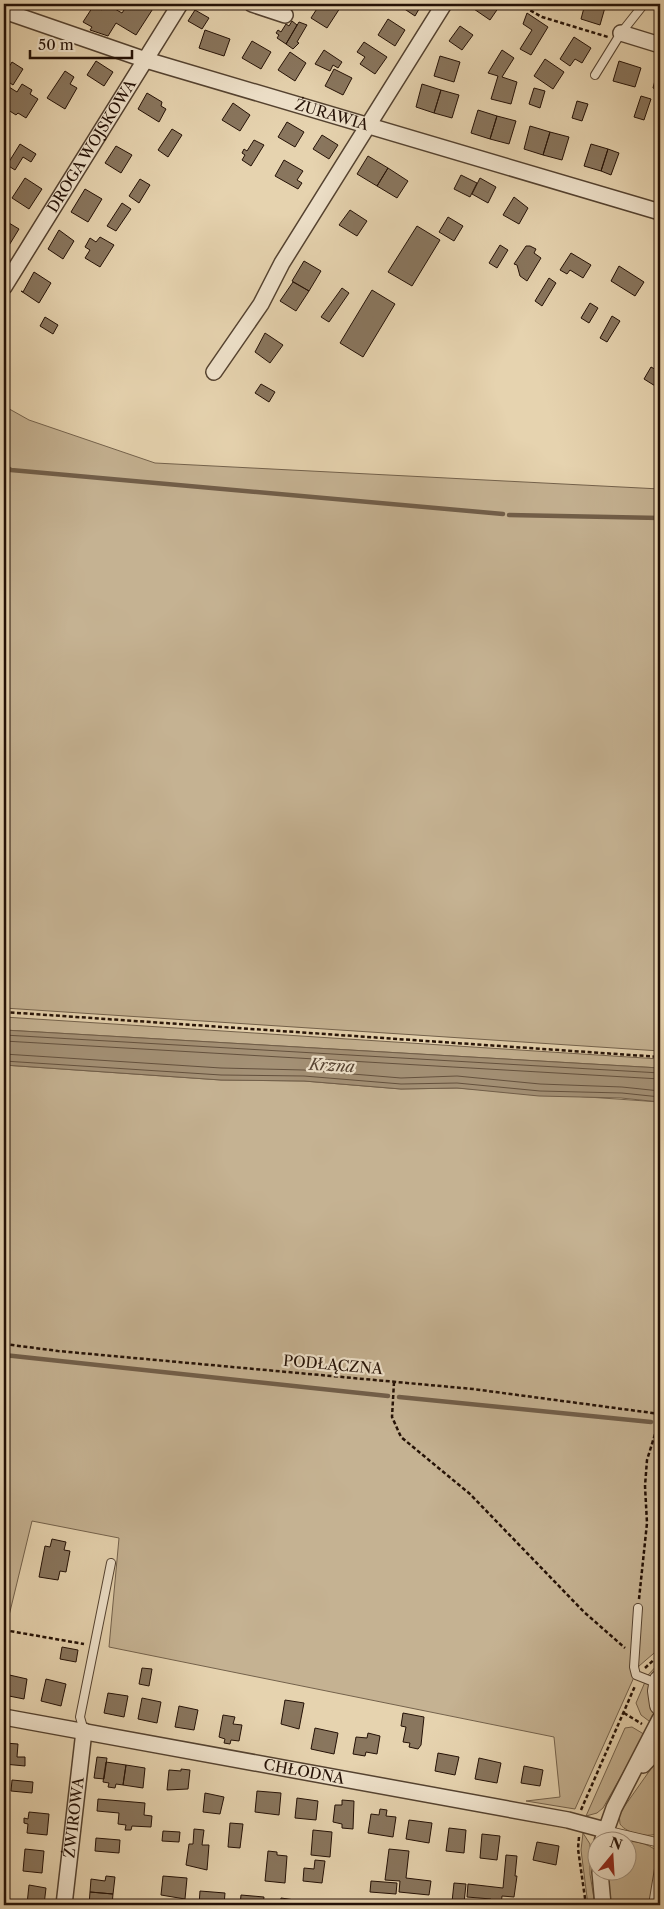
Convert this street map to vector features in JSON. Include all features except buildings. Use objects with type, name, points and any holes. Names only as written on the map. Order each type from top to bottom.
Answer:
[{"type":"street","name":"DROGA WOJSKOWA","points":[[4,287],[180,4]]},
{"type":"street","points":[[252,4],[285,14]]},
{"type":"street","points":[[214,372],[262,304],[282,263],[444,4]]},
{"type":"street","name":"ŻURAWIA","points":[[4,11],[146,60],[368,124],[660,212]]},
{"type":"street","points":[[619,36],[660,45]]},
{"type":"street","points":[[660,1682],[660,1705]]},
{"type":"street","name":"CHŁODNA","points":[[4,1716],[580,1823],[596,1832]]},
{"type":"street","points":[[605,1832],[660,1719]]},
{"type":"street","name":"ŻWIROWA","points":[[64,1905],[84,1732]]},
{"type":"street","points":[[632,1777],[660,1747]]},
{"type":"street","points":[[601,1882],[603,1905]]},
{"type":"lane","points":[[595,75],[619,36],[644,4]]},
{"type":"lane","points":[[84,1732],[80,1717],[111,1563]]},
{"type":"lane","points":[[638,1608],[634,1668],[640,1677],[660,1682]]},
{"type":"lane","points":[[636,1840],[660,1843]]},
{"type":"lane","points":[[653,1905],[660,1863]]},
{"type":"path","points":[[519,4],[542,17],[619,36]]},
{"type":"path","points":[[4,1012],[660,1057]]},
{"type":"path","name":"PODŁĄCZNA","points":[[4,1344],[58,1351],[474,1389],[660,1416]]},
{"type":"path","points":[[394,1382],[392,1417],[401,1437],[470,1494],[584,1612],[634,1656]]},
{"type":"path","points":[[638,1608],[646,1523],[645,1486],[647,1460],[660,1416]]},
{"type":"path","points":[[4,1630],[93,1646]]},
{"type":"path","points":[[586,1905],[578,1849],[581,1810],[640,1677],[649,1663],[660,1654]]},
{"type":"shaded area","points":[[4,406],[29,420],[155,463],[660,489],[660,1051],[4,1008]]},
{"type":"shaded area","points":[[4,1017],[660,1059],[660,1068],[4,1030]]},
{"type":"shaded area","points":[[4,1065],[221,1080],[304,1081],[401,1089],[457,1088],[660,1102],[660,1648],[639,1666],[575,1809],[526,1801],[560,1797],[554,1737],[109,1647],[119,1538],[32,1521],[6,1628],[4,1628]]},
{"type":"shaded area","points":[[660,1662],[660,1668],[657,1673],[653,1724],[641,1715],[636,1703],[648,1675]]},
{"type":"shaded area","points":[[632,1727],[647,1736],[633,1755],[603,1808],[597,1813],[586,1816],[625,1728]]},
{"type":"shaded area","points":[[660,1756],[660,1832],[645,1835],[631,1832],[623,1828],[620,1824],[619,1814]]},
{"type":"shaded area","points":[[583,1833],[586,1838],[586,1882],[591,1882],[595,1905],[588,1905],[581,1850]]},
{"type":"shaded area","points":[[636,1842],[653,1848],[658,1857],[649,1905],[609,1905],[608,1882],[636,1882]]},
{"type":"water","name":"Krzna","points":[[4,1030],[660,1068],[660,1102],[621,1098],[539,1096],[457,1088],[401,1089],[304,1081],[221,1080],[4,1065]]},
{"type":"waterway","points":[[4,466],[11,470],[503,514]]},
{"type":"waterway","points":[[509,515],[660,518]]},
{"type":"waterway","points":[[4,1355],[388,1396]]},
{"type":"waterway","points":[[399,1397],[651,1422]]}]
